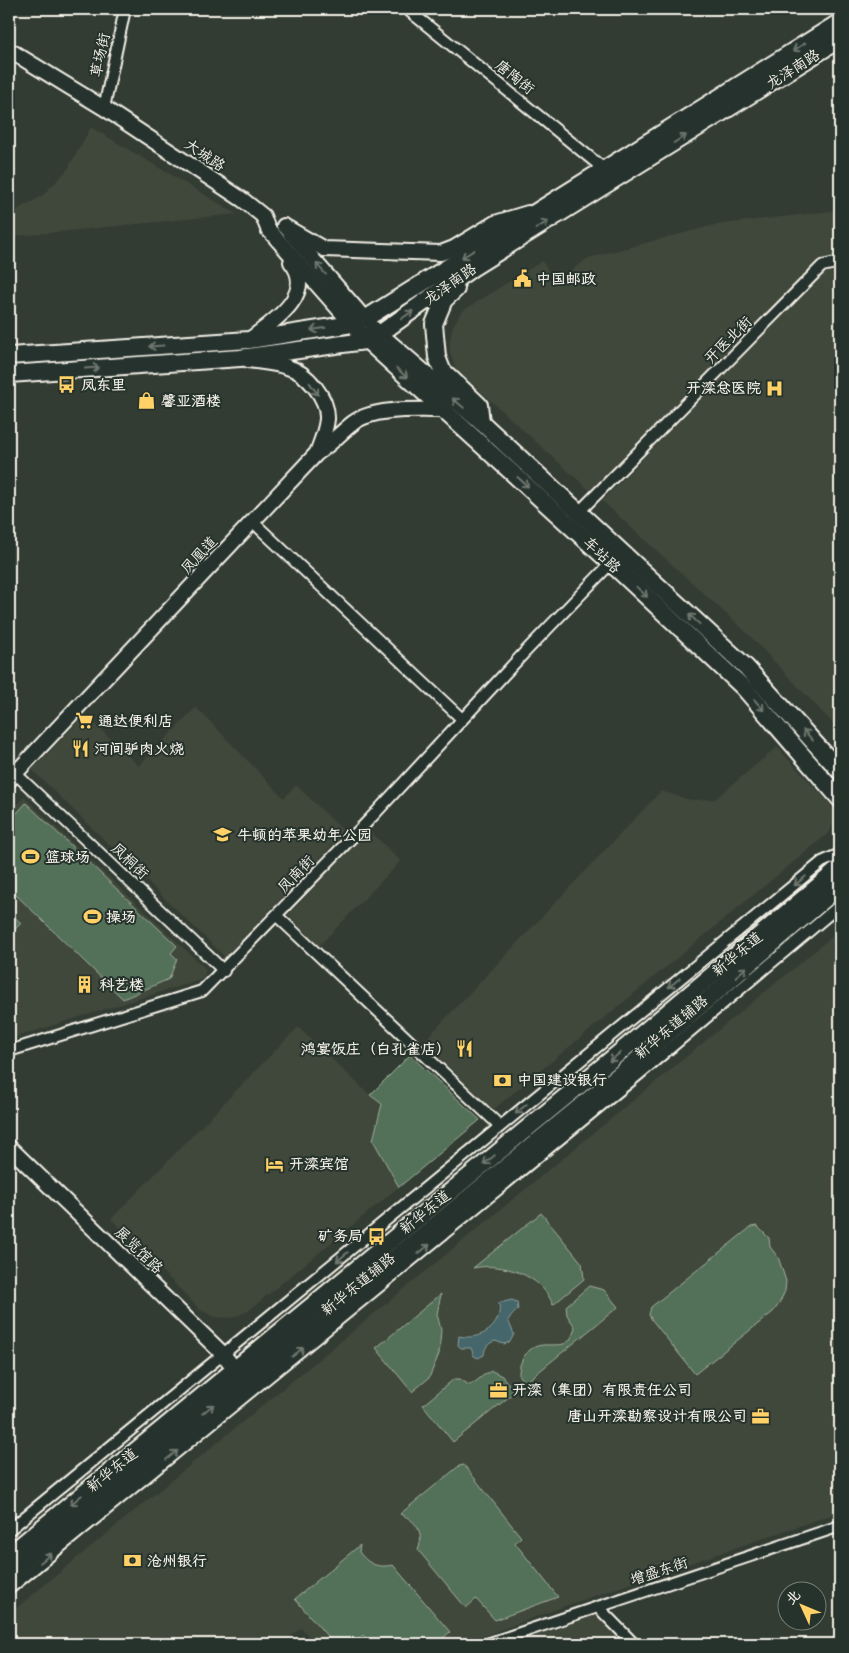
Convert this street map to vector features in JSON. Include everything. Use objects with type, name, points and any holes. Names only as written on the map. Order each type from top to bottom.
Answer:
[{"type":"main road","name":"龙泽南路","points":[[9,356],[249,340],[358,322],[840,22]]},
{"type":"main road","name":"龙泽南路","points":[[9,374],[240,358],[372,338],[472,268],[840,39]]},
{"type":"main road","points":[[472,268],[444,300],[438,311],[434,324],[434,340],[442,370],[479,405],[481,422]]},
{"type":"main road","name":"车站路","points":[[358,322],[444,410],[744,688],[840,799]]},
{"type":"main road","name":"车站路","points":[[372,338],[481,422],[579,512],[746,667],[840,771]]},
{"type":"main road","name":"新华东道","points":[[9,1555],[243,1380],[625,1048],[840,868]]},
{"type":"main road","name":"新华东道","points":[[9,1573],[631,1065],[840,886]]},
{"type":"street","name":"草场街","points":[[104,108],[125,9]]},
{"type":"street","name":"唐陶街","points":[[407,9],[604,169]]},
{"type":"street","name":"大城路","points":[[9,50],[104,108],[243,200],[358,322]]},
{"type":"street","points":[[265,222],[284,226],[324,249],[441,253],[454,248],[495,223],[537,210]]},
{"type":"street","points":[[249,340],[279,318],[289,307],[296,294],[298,280],[295,266],[273,240],[265,222]]},
{"type":"street","points":[[284,226],[358,322]]},
{"type":"street","name":"开医北街","points":[[579,512],[822,266],[840,262]]},
{"type":"street","points":[[240,358],[287,367],[306,377],[316,389],[327,418],[317,453]]},
{"type":"street","name":"凤凰道","points":[[12,777],[317,453],[334,442],[352,423],[366,416],[408,410],[444,410]]},
{"type":"street","points":[[253,522],[462,719]]},
{"type":"street","name":"凤南街","points":[[9,1051],[202,991],[277,916],[611,563]]},
{"type":"street","name":"凤桐街","points":[[12,777],[224,971]]},
{"type":"street","name":"新华东道辅路","points":[[9,1530],[822,862],[840,854]]},
{"type":"street","name":"新华东道辅路","points":[[9,1589],[243,1380],[638,1074],[840,905]]},
{"type":"street","points":[[277,916],[500,1126]]},
{"type":"street","name":"展览馆路","points":[[9,1147],[224,1355],[243,1380]]},
{"type":"street","name":"增盛东街","points":[[487,1644],[840,1526]]},
{"type":"street","points":[[598,1607],[634,1644]]},
{"type":"shaded area","points":[[91,127],[237,214],[9,237],[9,214],[42,196],[67,170]]},
{"type":"shaded area","points":[[840,210],[840,257],[819,262],[591,492],[456,369],[450,353],[450,338],[453,326],[461,312],[542,261],[552,276],[564,276],[588,258],[714,225]]},
{"type":"shaded area","name":"开滦总医院","points":[[840,268],[840,731],[748,634],[602,501],[823,272]]},
{"type":"shaded area","name":"牛顿的苹果幼年公园","points":[[196,707],[284,798],[296,785],[345,832],[225,957],[32,770],[85,714],[139,766]]},
{"type":"shaded area","points":[[777,747],[833,807],[834,820],[830,832],[493,1110],[423,1042],[661,791],[691,800],[715,799]]},
{"type":"shaded area","points":[[24,797],[206,969],[203,979],[9,1039],[9,813]]},
{"type":"shaded area","points":[[369,830],[401,861],[319,946],[288,915]]},
{"type":"shaded area","name":"开滦（集团）有限责任公司","points":[[840,930],[840,1093],[836,1097],[840,1102],[840,1512],[571,1604],[462,1644],[315,1644],[301,1628],[281,1644],[9,1644],[9,1614]]},
{"type":"shaded area","name":"开滦宾馆","points":[[298,1027],[382,1104],[373,1140],[399,1187],[247,1312],[231,1318],[215,1317],[200,1310],[111,1219]]},
{"type":"shaded area","points":[[598,1613],[629,1644],[507,1644]]},
{"type":"green space","name":"操场","points":[[26,803],[177,946],[171,953],[177,959],[169,979],[123,999],[9,888],[9,822]]},
{"type":"green space","points":[[9,912],[21,923],[9,936]]},
{"type":"green space","points":[[410,1055],[480,1120],[399,1187],[373,1140],[382,1104],[370,1095]]},
{"type":"green space","points":[[541,1213],[582,1263],[584,1279],[553,1305],[548,1295],[540,1286],[520,1273],[497,1267],[473,1268]]},
{"type":"green space","points":[[757,1226],[769,1238],[770,1247],[778,1257],[786,1281],[785,1291],[773,1312],[695,1374],[652,1320],[649,1315],[651,1307],[751,1227]]},
{"type":"green space","points":[[589,1286],[604,1290],[618,1307],[525,1383],[519,1376],[522,1360],[532,1348],[543,1345],[560,1345],[570,1339],[575,1327],[567,1315],[566,1306]]},
{"type":"green space","points":[[441,1294],[437,1314],[441,1330],[439,1354],[429,1378],[412,1392],[376,1348]]},
{"type":"green space","points":[[492,1371],[502,1376],[515,1392],[453,1442],[423,1405],[454,1379],[460,1379],[469,1385]]},
{"type":"green space","points":[[464,1465],[521,1537],[515,1543],[558,1597],[495,1620],[476,1599],[466,1608],[418,1550],[420,1533],[418,1528],[411,1520],[400,1514],[459,1466]]},
{"type":"green space","points":[[360,1545],[359,1552],[370,1563],[378,1566],[393,1565],[450,1632],[436,1644],[371,1644],[363,1635],[353,1644],[334,1644],[295,1599]]},
{"type":"water","points":[[512,1300],[517,1302],[518,1309],[508,1320],[514,1334],[510,1342],[504,1344],[492,1342],[487,1346],[484,1355],[478,1358],[474,1356],[471,1348],[461,1348],[458,1345],[459,1336],[467,1337],[482,1334],[494,1325],[499,1312],[499,1303]]},
{"type":"place","name":"中国邮政","points":[[522,279]]},
{"type":"place","name":"凤东里","points":[[67,385]]},
{"type":"place","name":"开滦总医院","points":[[775,388]]},
{"type":"place","name":"馨亚酒楼","points":[[147,401]]},
{"type":"place","name":"通达便利店","points":[[84,721]]},
{"type":"place","name":"河间驴肉火烧","points":[[80,749]]},
{"type":"place","name":"牛顿的苹果幼年公园","points":[[223,835]]},
{"type":"place","name":"篮球场","points":[[31,857]]},
{"type":"place","name":"操场","points":[[92,917]]},
{"type":"place","name":"科艺楼","points":[[85,985]]},
{"type":"place","name":"鸿宴饭庄（白孔雀店）","points":[[465,1049]]},
{"type":"place","name":"中国建设银行","points":[[503,1080]]},
{"type":"place","name":"开滦宾馆","points":[[275,1164]]},
{"type":"place","name":"矿务局","points":[[377,1236]]},
{"type":"place","name":"开滦（集团）有限责任公司","points":[[498,1390]]},
{"type":"place","name":"唐山开滦勘察设计有限公司","points":[[761,1416]]},
{"type":"place","name":"沧州银行","points":[[133,1561]]}]
